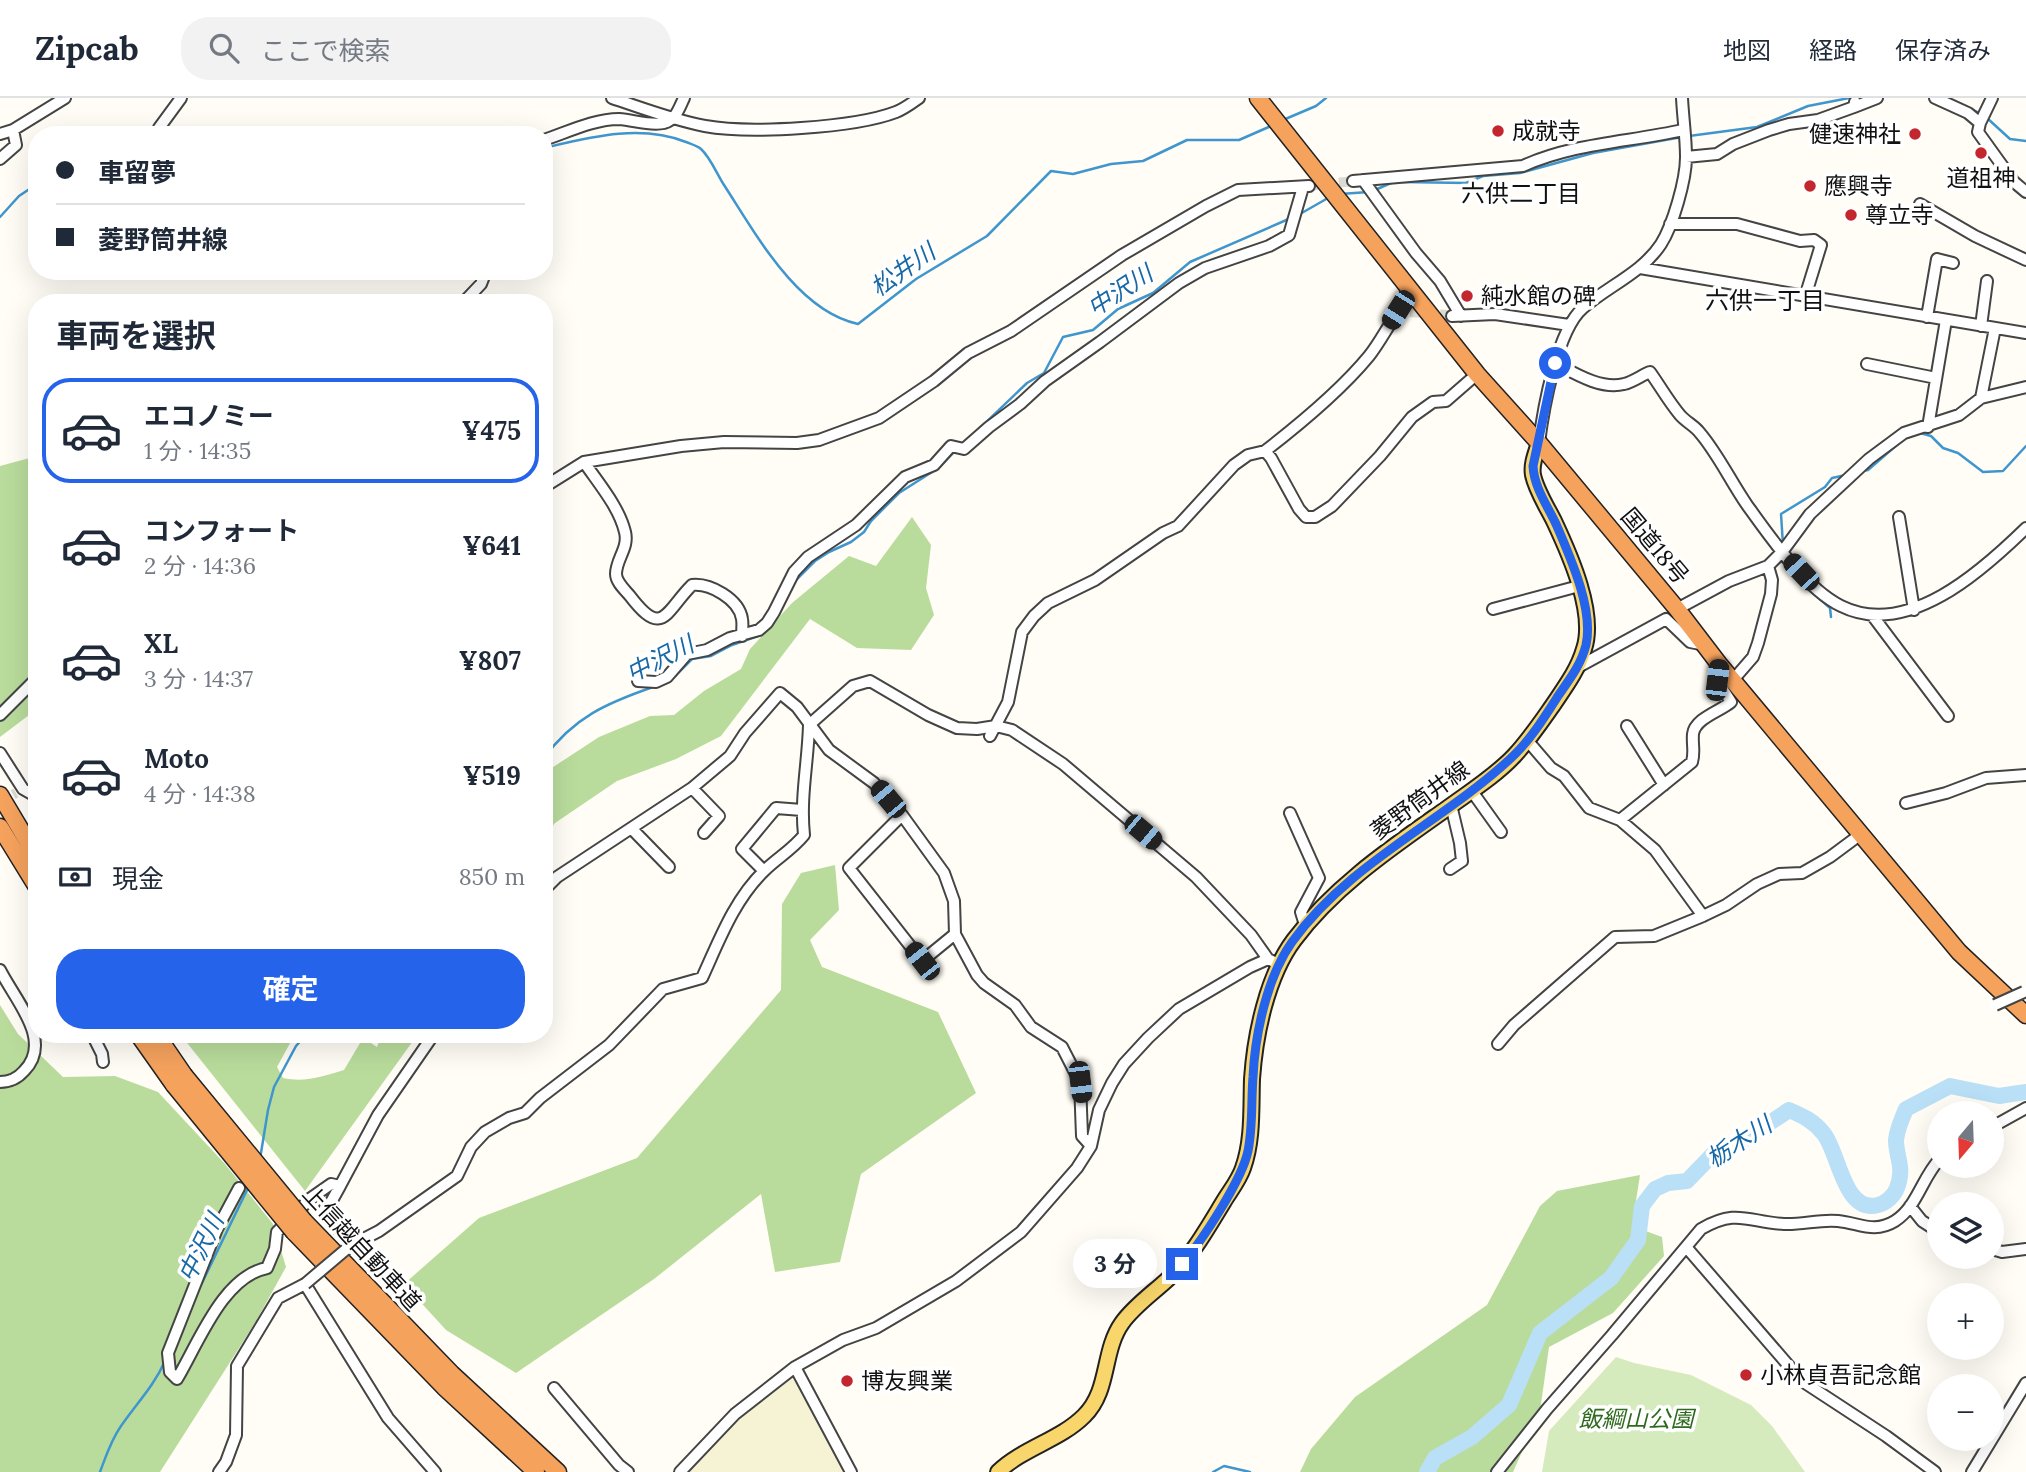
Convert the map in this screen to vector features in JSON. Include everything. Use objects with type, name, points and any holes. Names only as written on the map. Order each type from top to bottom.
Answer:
[{"type":"highway","name":"国道18号","points":[[1258,98],[1477,374],[1539,443],[1959,952],[2026,1015]]},
{"type":"highway","points":[[13,792],[28,833]]},
{"type":"highway","points":[[0,827],[28,872]]},
{"type":"highway","name":"上信越自動車道","points":[[146,1043],[299,1227],[418,1361],[536,1472]]},
{"type":"highway","name":"上信越自動車道","points":[[160,1043],[179,1080]]},
{"type":"highway","name":"上信越自動車道","points":[[299,1227],[558,1472]]},
{"type":"main road","name":"菱野筒井線","points":[[998,1472],[1012,1459],[1084,1416],[1097,1397],[1109,1361],[1113,1338],[1121,1324],[1194,1250],[1242,1171],[1251,1127],[1254,1054],[1271,983],[1273,962],[1305,925],[1350,881],[1513,757],[1578,667],[1586,646],[1588,624],[1579,586],[1556,526],[1533,477],[1539,443]]},
{"type":"street","points":[[0,134],[13,130],[65,98]]},
{"type":"street","points":[[160,126],[181,98]]},
{"type":"street","points":[[612,98],[703,125],[733,130],[811,127],[882,117],[899,111],[919,98]]},
{"type":"street","points":[[553,137],[592,123],[618,119],[665,123],[675,117],[684,98]]},
{"type":"street","points":[[1539,443],[1555,363],[1569,325],[1581,309],[1640,268],[1661,244],[1670,224],[1686,158],[1682,98]]},
{"type":"street","points":[[1686,158],[1717,154],[1733,144],[1779,127],[1818,120],[1854,104],[1877,98]]},
{"type":"street","points":[[1935,98],[1968,113],[1985,112],[1978,132],[2014,182],[2026,192]]},
{"type":"street","points":[[0,159],[16,145],[13,130]]},
{"type":"street","points":[[1569,325],[1495,314],[1456,316],[1440,281],[1361,183],[1523,166],[1539,158],[1587,146],[1684,134]]},
{"type":"street","points":[[553,481],[584,462],[681,446],[724,442],[797,443],[819,440],[879,418],[934,381],[968,352],[1011,331],[1122,255],[1206,206],[1238,190],[1306,187],[1289,235],[1269,246],[1205,268],[1179,283],[1045,381],[964,449],[951,446],[934,465],[905,477],[856,525],[808,557],[789,580],[768,623],[760,629],[730,638],[707,650],[687,654],[667,677],[656,682],[638,681]]},
{"type":"street","points":[[1920,204],[1975,236],[2026,260]]},
{"type":"street","points":[[1670,224],[1737,224],[1800,241],[1814,240],[1821,245],[1805,297]]},
{"type":"street","points":[[1927,317],[1937,259],[1953,263]]},
{"type":"street","points":[[1640,268],[2026,333]]},
{"type":"street","points":[[472,294],[483,280]]},
{"type":"street","points":[[1981,326],[1987,281]]},
{"type":"street","points":[[993,731],[1008,702],[1022,632],[1034,616],[1048,603],[1096,579],[1163,533],[1178,526],[1234,465],[1248,455],[1265,451],[1302,422],[1369,356],[1398,310],[1414,295]]},
{"type":"street","points":[[1398,310],[1410,312]]},
{"type":"street","points":[[1928,427],[1946,320]]},
{"type":"street","points":[[1981,398],[1995,328]]},
{"type":"street","points":[[1555,363],[1582,377],[1606,384],[1624,384],[1650,372],[1681,417],[1700,432],[1782,552],[1820,592],[1841,607],[1872,615],[1914,610],[1975,575],[2026,528]]},
{"type":"street","points":[[1867,364],[1936,378]]},
{"type":"street","points":[[1265,451],[1272,458],[1299,509],[1306,517],[1315,516],[1332,506],[1380,456],[1412,417],[1433,402],[1446,401],[1477,374]]},
{"type":"street","points":[[1677,609],[1729,582],[1768,566],[1810,514],[1869,459],[1904,433],[1959,415],[1981,398],[2026,387]]},
{"type":"street","points":[[584,462],[622,521],[626,543],[615,573],[617,580],[647,617],[662,618],[692,586],[708,587],[723,594],[737,607],[742,617],[742,636]]},
{"type":"street","points":[[1899,517],[1914,610]]},
{"type":"street","points":[[1733,680],[1753,657],[1758,643],[1771,594],[1772,580],[1768,566]]},
{"type":"street","points":[[1493,610],[1579,586]]},
{"type":"street","points":[[1872,615],[1948,716]]},
{"type":"street","points":[[1578,667],[1666,619],[1690,642],[1705,645]]},
{"type":"street","points":[[1620,820],[1692,762],[1695,753],[1693,733],[1696,726],[1731,702],[1717,680],[1719,663]]},
{"type":"street","points":[[219,1472],[226,1462],[236,1435],[237,1366],[278,1298],[305,1284],[350,1246],[379,1231],[457,1176],[471,1147],[485,1132],[509,1118],[525,1113],[540,1098],[609,1045],[663,989],[702,978],[738,904],[764,871],[794,848],[804,835],[802,810],[809,725],[853,686],[870,681],[928,715],[957,728],[1012,730],[1063,764],[1184,866],[1251,935],[1273,962],[1250,967],[1180,1009],[1148,1038],[1124,1064],[1112,1083],[1099,1110],[1091,1146],[1069,1179],[1021,1232],[973,1270],[876,1328],[843,1340],[795,1367],[735,1414],[680,1472]]},
{"type":"street","points":[[0,715],[28,687]]},
{"type":"street","points":[[553,881],[692,788],[730,756],[745,733],[780,693],[797,706],[829,750],[874,783],[944,873],[954,901],[955,934],[977,975],[1015,1005],[1031,1027],[1062,1047],[1080,1082],[1083,1099],[1082,1136],[1091,1146]]},
{"type":"street","points":[[1627,726],[1664,785]]},
{"type":"street","points":[[1527,740],[1551,768],[1564,776],[1589,808],[1620,820],[1655,850],[1703,916]]},
{"type":"street","points":[[0,753],[13,792]]},
{"type":"street","points":[[1906,803],[1946,793],[1986,778],[2026,775]]},
{"type":"street","points":[[692,788],[719,816],[704,833]]},
{"type":"street","points":[[1471,790],[1501,832]]},
{"type":"street","points":[[1450,869],[1462,861],[1451,805]]},
{"type":"street","points":[[764,871],[743,849],[776,808],[802,810]]},
{"type":"street","points":[[1290,813],[1319,878],[1301,912],[1305,925]]},
{"type":"street","points":[[902,816],[849,868],[922,961],[955,934]]},
{"type":"street","points":[[632,829],[669,867]]},
{"type":"street","points":[[1498,1044],[1514,1025],[1615,937],[1654,936],[1703,916],[1779,874],[1802,873],[1861,834]]},
{"type":"street","points":[[0,970],[3,981],[28,1021]]},
{"type":"street","points":[[1996,1005],[2025,991]]},
{"type":"street","points":[[0,1082],[17,1078],[35,1056],[36,1043]]},
{"type":"street","points":[[97,1043],[103,1054],[103,1062]]},
{"type":"street","points":[[379,1231],[355,1241],[339,1232],[327,1216],[325,1208],[331,1204],[379,1115],[428,1043]]},
{"type":"street","points":[[2004,1120],[2026,1108]]},
{"type":"street","points":[[1497,1472],[1547,1409],[1701,1229],[1718,1219],[1738,1216],[1784,1224],[1840,1221],[1866,1228],[1878,1228],[1897,1220],[1910,1206],[1928,1178]]},
{"type":"street","points":[[239,1188],[217,1229],[168,1353],[170,1372],[177,1379],[221,1302],[253,1270],[267,1268],[275,1249],[276,1231],[311,1198],[331,1184],[340,1186]]},
{"type":"street","points":[[1910,1206],[1927,1224]]},
{"type":"street","points":[[1687,1248],[1802,1381],[1935,1472]]},
{"type":"street","points":[[2004,1252],[2026,1249]]},
{"type":"street","points":[[305,1284],[388,1418],[435,1472]]},
{"type":"street","points":[[795,1367],[851,1472]]},
{"type":"street","points":[[1972,1472],[2026,1383]]},
{"type":"street","points":[[554,1388],[619,1465],[628,1472]]},
{"type":"shaded area","points":[[792,1377],[845,1472],[689,1472],[736,1421]]},
{"type":"green space","points":[[28,458],[28,716],[0,737],[0,466]]},
{"type":"green space","points":[[912,517],[931,545],[926,588],[934,615],[911,650],[857,648],[810,619],[721,736],[676,759],[617,781],[553,826],[553,767],[599,737],[650,716],[674,715],[704,691],[741,669],[750,649],[792,603],[849,556],[876,566]]},
{"type":"green space","points":[[835,865],[839,910],[810,940],[822,967],[938,1012],[976,1093],[861,1174],[840,1262],[775,1272],[761,1194],[654,1279],[516,1373],[446,1330],[404,1284],[479,1218],[637,1158],[781,990],[782,904],[801,873]]},
{"type":"green space","points":[[0,1005],[18,1034],[63,1077],[115,1076],[158,1092],[225,1164],[273,1224],[286,1267],[255,1323],[160,1472],[0,1472]]},
{"type":"green space","points":[[187,1043],[290,1043],[277,1067],[283,1078],[299,1080],[344,1070],[360,1043],[371,1043],[377,1047],[379,1043],[412,1043],[305,1191]]},
{"type":"green space","points":[[1640,1175],[1632,1226],[1662,1237],[1664,1256],[1613,1313],[1549,1347],[1540,1411],[1513,1472],[1300,1472],[1311,1449],[1355,1397],[1487,1305],[1540,1206],[1557,1191]]},
{"type":"green space","name":"飯綱山公園","points":[[1616,1357],[1691,1375],[1751,1405],[1772,1426],[1805,1472],[1542,1472],[1549,1431]]},
{"type":"waterway","name":"松井川","points":[[1283,120],[1316,106],[1326,98]]},
{"type":"waterway","name":"中沢川","points":[[1689,136],[1757,127],[1808,106],[1849,98]]},
{"type":"waterway","name":"中沢川","points":[[1962,105],[1981,114]]},
{"type":"waterway","name":"中沢川","points":[[1987,118],[2010,139],[2026,141]]},
{"type":"waterway","name":"松井川","points":[[553,146],[633,133],[669,137],[698,147],[707,156],[764,247],[797,287],[816,304],[836,316],[858,324],[916,279],[987,236],[1051,171],[1073,174],[1111,164],[1143,161],[1187,140],[1239,140],[1271,126]]},
{"type":"waterway","name":"中沢川","points":[[1401,182],[1466,183],[1483,176],[1520,173],[1593,153],[1682,137]]},
{"type":"waterway","name":"中沢川","points":[[1375,190],[1391,183]]},
{"type":"waterway","name":"松井川","points":[[0,217],[28,190]]},
{"type":"waterway","name":"中沢川","points":[[1340,194],[1369,192]]},
{"type":"waterway","name":"中沢川","points":[[1300,214],[1328,198]]},
{"type":"waterway","name":"中沢川","points":[[978,430],[1027,383],[1044,373],[1063,337],[1093,330],[1118,309],[1153,293],[1190,262],[1291,218]]},
{"type":"waterway","points":[[1920,433],[1931,436],[1943,448],[1958,453],[1983,472],[2003,471],[2026,446]]},
{"type":"waterway","points":[[1863,471],[1868,470],[1898,444]]},
{"type":"waterway","name":"中沢川","points":[[940,466],[955,451]]},
{"type":"waterway","name":"中沢川","points":[[794,582],[815,561],[864,532],[871,521],[899,493],[932,472]]},
{"type":"waterway","points":[[1783,545],[1781,514],[1825,487],[1832,478],[1846,475]]},
{"type":"waterway","points":[[1785,562],[1796,576]]},
{"type":"waterway","points":[[1813,593],[1830,608],[1831,617]]},
{"type":"waterway","name":"中沢川","points":[[675,676],[692,659],[711,656],[764,632]]},
{"type":"waterway","name":"中沢川","points":[[553,747],[567,732],[593,713],[653,687]]},
{"type":"waterway","name":"中沢川","points":[[260,1159],[274,1087],[299,1043]]},
{"type":"waterway","name":"栃木川","points":[[1427,1472],[1435,1458],[1472,1437],[1509,1405],[1540,1333],[1611,1278],[1638,1240],[1642,1206],[1655,1189],[1668,1183],[1687,1181],[1715,1152],[1747,1138],[1789,1110],[1808,1119],[1824,1134],[1844,1180],[1857,1200],[1867,1205],[1878,1205],[1892,1196],[1899,1181],[1896,1140],[1906,1109],[1950,1086],[1999,1096],[2026,1092]]},
{"type":"waterway","name":"中沢川","points":[[199,1289],[248,1188]]},
{"type":"waterway","name":"中沢川","points":[[100,1472],[117,1431],[150,1387],[165,1361]]},
{"type":"waterway","name":"栃木川","points":[[1213,1472],[1224,1466],[1250,1472]]},
{"type":"tunnel","points":[[1309,186],[1353,181]]},
{"type":"tunnel","points":[[1410,312],[1460,316]]},
{"type":"tunnel","points":[[0,802],[16,793]]},
{"type":"place","name":"成就寺","points":[[1498,131]]},
{"type":"place","name":"健速神社","points":[[1915,134]]},
{"type":"place","name":"道祖神","points":[[1981,153]]},
{"type":"place","name":"應興寺","points":[[1810,186]]},
{"type":"place","name":"尊立寺","points":[[1851,215]]},
{"type":"place","name":"純水館の碑","points":[[1467,296]]},
{"type":"place","name":"小林貞吾記念館","points":[[1746,1375]]},
{"type":"place","name":"博友興業","points":[[847,1381]]},
{"type":"district","name":"六供二丁目","points":[[1521,194]]},
{"type":"district","name":"六供一丁目","points":[[1765,301]]},
{"type":"route","points":[[1182,1264],[1194,1250],[1242,1171],[1251,1127],[1254,1054],[1278,964],[1308,922],[1350,881],[1488,779],[1513,757],[1534,732],[1578,667],[1586,646],[1588,624],[1584,604],[1556,526],[1533,477],[1541,423],[1555,363]]}]
